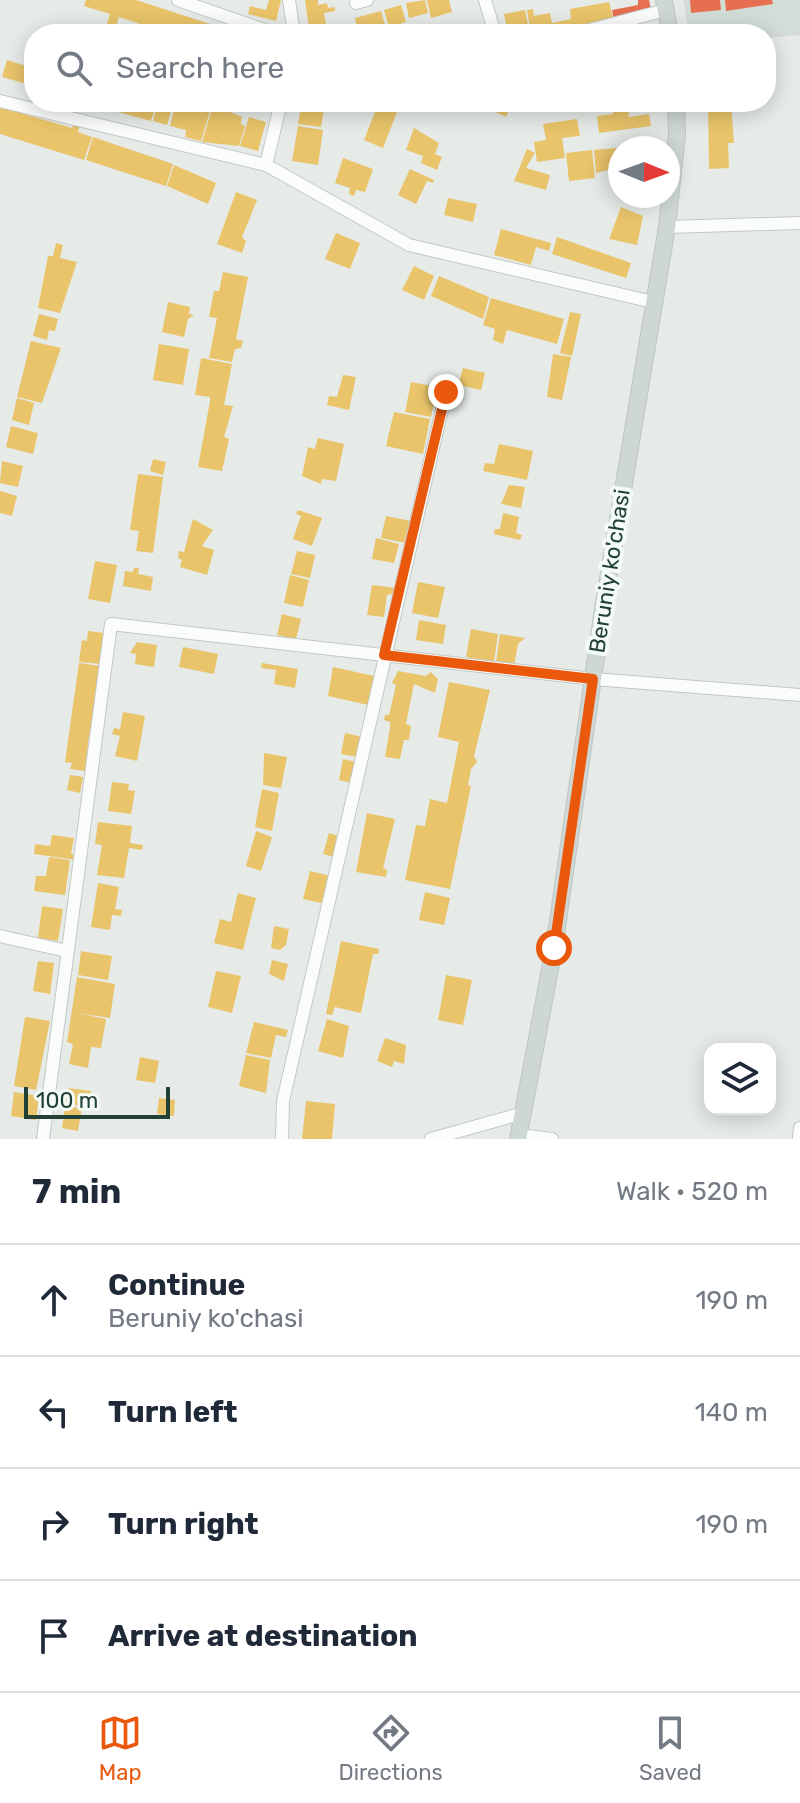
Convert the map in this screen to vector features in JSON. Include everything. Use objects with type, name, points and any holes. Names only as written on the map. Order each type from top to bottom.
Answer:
[{"type":"main road","name":"Beruniy ko'chasi","points":[[518,1137],[554,948],[593,679],[667,227],[677,135],[676,112]]},
{"type":"street","points":[[178,0],[247,24]]},
{"type":"street","points":[[289,0],[293,24]]},
{"type":"street","points":[[485,0],[492,24]]},
{"type":"street","points":[[605,24],[665,5]]},
{"type":"street","points":[[0,101],[24,107]]},
{"type":"street","points":[[46,112],[266,165],[409,245],[653,302]]},
{"type":"street","points":[[266,165],[279,112]]},
{"type":"street","points":[[667,227],[800,223]]},
{"type":"street","points":[[282,1139],[283,1101],[446,392]]},
{"type":"street","points":[[43,1139],[111,624],[593,679],[800,695]]},
{"type":"street","points":[[0,936],[67,951]]},
{"type":"street","points":[[431,1139],[523,1113]]},
{"type":"street","points":[[799,1139],[800,1128]]},
{"type":"street","points":[[518,1137],[552,1139]]},
{"type":"shaded area","points":[[683,0],[800,0],[800,35],[776,37],[776,24],[687,24]]},
{"type":"building: Homes","points":[[86,0],[136,0],[210,24],[140,24],[119,17],[117,24],[107,24],[110,14],[84,6]]},
{"type":"building: Homes","points":[[269,0],[281,0],[276,21],[248,14],[250,6],[266,10]]},
{"type":"building: Homes","points":[[305,0],[318,0],[318,5],[327,3],[328,8],[335,7],[335,11],[324,13],[326,24],[308,24]]},
{"type":"building: Homes","points":[[425,0],[428,13],[409,18],[406,3]]},
{"type":"building: Homes","points":[[427,0],[449,0],[452,12],[431,18]]},
{"type":"building: Homes","points":[[609,2],[614,24],[529,24],[527,10],[533,9],[534,16],[550,13],[552,23],[571,19],[570,9]]},
{"type":"building: Homes","points":[[401,5],[406,22],[388,24],[384,10]]},
{"type":"building: Homes","points":[[525,10],[528,24],[506,24],[504,14]]},
{"type":"building: Homes","points":[[381,11],[385,24],[356,24],[355,18]]},
{"type":"building: Homes","points":[[7,60],[24,65],[24,83],[2,77]]},
{"type":"building: Homes","points":[[0,107],[72,128],[74,123],[80,125],[78,132],[92,137],[84,160],[0,134]]},
{"type":"building: Homes","points":[[118,112],[154,112],[151,121]]},
{"type":"building: Homes","points":[[155,112],[171,112],[167,125],[153,121]]},
{"type":"building: Homes","points":[[174,112],[210,112],[201,141],[185,137],[186,130],[170,126]]},
{"type":"building: Homes","points":[[211,112],[230,112],[242,117],[241,124],[245,126],[239,146],[202,142]]},
{"type":"building: Homes","points":[[300,112],[323,112],[321,127],[298,124]]},
{"type":"building: Homes","points":[[375,112],[397,112],[383,148],[364,140]]},
{"type":"building: Homes","points":[[628,112],[629,117],[649,114],[651,126],[599,133],[597,116]]},
{"type":"building: Homes","points":[[708,112],[732,112],[734,143],[728,143],[729,168],[709,169]]},
{"type":"building: Homes","points":[[249,117],[266,122],[258,151],[240,146]]},
{"type":"building: Homes","points":[[577,119],[580,136],[562,138],[565,158],[537,162],[534,142],[546,140],[543,124]]},
{"type":"building: Homes","points":[[298,126],[323,130],[318,165],[292,161]]},
{"type":"building: Homes","points":[[414,128],[439,143],[435,154],[442,157],[437,170],[421,163],[423,156],[406,150]]},
{"type":"building: Homes","points":[[93,137],[173,164],[166,186],[86,160]]},
{"type":"building: Homes","points":[[527,149],[535,153],[526,168],[550,175],[546,190],[514,181]]},
{"type":"building: Homes","points":[[608,149],[608,170],[596,173],[594,150]]},
{"type":"building: Homes","points":[[592,150],[595,178],[569,181],[566,153]]},
{"type":"building: Homes","points":[[343,158],[373,169],[365,192],[356,190],[354,196],[349,194],[350,188],[335,183]]},
{"type":"building: Homes","points":[[174,165],[216,183],[208,204],[167,186]]},
{"type":"building: Homes","points":[[410,169],[434,180],[433,183],[427,181],[416,204],[398,195]]},
{"type":"building: Homes","points":[[236,192],[257,200],[242,237],[246,241],[242,253],[217,244]]},
{"type":"building: Homes","points":[[448,198],[477,204],[473,222],[444,215]]},
{"type":"building: Homes","points":[[621,208],[643,216],[637,245],[609,239]]},
{"type":"building: Homes","points":[[501,229],[551,243],[549,251],[536,247],[531,265],[494,255]]},
{"type":"building: Homes","points":[[336,233],[360,243],[350,269],[325,259]]},
{"type":"building: Homes","points":[[557,237],[631,263],[626,278],[552,254]]},
{"type":"building: Homes","points":[[56,243],[63,245],[60,258],[77,262],[60,313],[38,308],[48,256],[53,256]]},
{"type":"building: Homes","points":[[414,266],[434,276],[424,300],[402,290]]},
{"type":"building: Homes","points":[[223,272],[248,277],[236,339],[243,341],[241,348],[235,349],[232,362],[209,358],[217,318],[209,317],[214,291],[219,291]]},
{"type":"building: Homes","points":[[439,276],[489,297],[483,319],[431,296]]},
{"type":"building: Homes","points":[[491,298],[564,319],[557,344],[507,330],[503,344],[493,340],[495,329],[483,325]]},
{"type":"building: Homes","points":[[168,302],[190,307],[189,314],[194,315],[188,319],[184,337],[162,332]]},
{"type":"building: Homes","points":[[570,312],[581,314],[572,356],[560,353]]},
{"type":"building: Homes","points":[[39,314],[58,319],[55,331],[49,330],[47,340],[33,336]]},
{"type":"building: Homes","points":[[31,341],[61,348],[42,403],[17,397]]},
{"type":"building: Homes","points":[[159,344],[189,349],[183,385],[153,380]]},
{"type":"building: Homes","points":[[553,354],[571,357],[562,400],[547,397]]},
{"type":"building: Homes","points":[[201,358],[232,364],[224,405],[233,406],[224,437],[229,439],[222,471],[198,467],[210,401],[210,397],[195,395]]},
{"type":"building: Homes","points":[[463,368],[485,373],[481,390],[458,385]]},
{"type":"building: Homes","points":[[343,375],[356,377],[349,410],[327,405],[329,396],[337,397]]},
{"type":"building: Homes","points":[[411,382],[437,387],[431,417],[405,412]]},
{"type":"building: Homes","points":[[17,398],[34,403],[29,425],[12,420]]},
{"type":"building: Homes","points":[[394,412],[430,419],[423,454],[386,446]]},
{"type":"building: Homes","points":[[11,426],[38,433],[33,454],[6,447]]},
{"type":"building: Homes","points":[[318,438],[344,444],[336,481],[322,479],[321,484],[302,476],[308,447],[315,449]]},
{"type":"building: Homes","points":[[499,444],[533,451],[527,480],[483,471],[485,463],[494,464]]},
{"type":"building: Homes","points":[[153,459],[166,462],[163,475],[150,471]]},
{"type":"building: Homes","points":[[2,461],[23,466],[18,487],[0,483]]},
{"type":"building: Homes","points":[[138,474],[163,477],[153,553],[136,551],[139,531],[130,530]]},
{"type":"building: Homes","points":[[509,485],[525,487],[521,508],[501,504]]},
{"type":"building: Homes","points":[[0,491],[17,496],[12,516],[0,513]]},
{"type":"building: Homes","points":[[298,510],[322,518],[312,546],[293,539],[301,516],[296,514]]},
{"type":"building: Homes","points":[[503,513],[519,517],[516,533],[522,535],[520,540],[494,534],[495,529],[500,529]]},
{"type":"building: Homes","points":[[386,516],[411,521],[406,543],[381,538]]},
{"type":"building: Homes","points":[[193,519],[213,530],[202,546],[214,550],[207,575],[180,567],[182,560],[178,558],[179,551],[184,552]]},
{"type":"building: Homes","points":[[376,538],[399,544],[394,563],[372,559]]},
{"type":"building: Homes","points":[[297,551],[315,555],[310,578],[291,574]]},
{"type":"building: Homes","points":[[95,561],[117,565],[110,603],[88,599]]},
{"type":"building: Homes","points":[[134,568],[139,568],[138,574],[153,577],[151,591],[123,586],[125,571],[133,572]]},
{"type":"building: Homes","points":[[290,575],[309,580],[303,607],[284,603]]},
{"type":"building: Homes","points":[[418,582],[445,587],[438,618],[412,613]]},
{"type":"building: Homes","points":[[372,585],[396,588],[395,593],[387,595],[384,617],[367,615]]},
{"type":"building: Homes","points":[[282,614],[301,619],[296,639],[277,635]]},
{"type":"building: Homes","points":[[419,620],[446,625],[443,644],[416,640]]},
{"type":"building: Homes","points":[[471,629],[498,634],[494,662],[466,657]]},
{"type":"building: Homes","points":[[88,631],[105,633],[101,664],[79,662],[82,640],[87,641]]},
{"type":"building: Homes","points":[[500,634],[525,638],[518,644],[514,666],[496,662]]},
{"type":"building: Homes","points":[[137,642],[157,645],[154,667],[135,664],[136,654],[130,653]]},
{"type":"building: Homes","points":[[183,647],[218,654],[214,674],[179,667]]},
{"type":"building: Homes","points":[[79,663],[101,666],[97,736],[89,736],[85,771],[70,769],[72,763],[65,762]]},
{"type":"building: Homes","points":[[262,663],[298,669],[295,688],[274,684],[276,670],[261,668]]},
{"type":"building: Homes","points":[[333,667],[374,676],[368,705],[328,696]]},
{"type":"building: Homes","points":[[398,671],[426,676],[431,672],[438,679],[435,693],[414,684],[406,724],[411,726],[409,740],[404,740],[400,759],[385,757],[390,722],[384,720],[385,715],[389,715],[396,685],[392,683]]},
{"type":"building: Homes","points":[[449,682],[490,690],[474,756],[477,762],[471,769],[468,785],[471,786],[450,889],[405,880],[416,825],[425,826],[430,799],[447,803],[459,742],[438,737]]},
{"type":"building: Homes","points":[[123,712],[145,716],[137,761],[115,756],[120,736],[112,734],[114,728],[120,729]]},
{"type":"building: Homes","points":[[345,733],[367,738],[363,758],[341,754]]},
{"type":"building: Homes","points":[[264,753],[287,757],[281,788],[263,785]]},
{"type":"building: Homes","points":[[343,759],[361,763],[356,784],[339,780]]},
{"type":"building: Homes","points":[[70,775],[83,777],[80,793],[67,790]]},
{"type":"building: Homes","points":[[112,782],[129,784],[128,790],[135,791],[131,814],[108,811]]},
{"type":"building: Homes","points":[[262,789],[279,793],[272,831],[255,827]]},
{"type":"building: Homes","points":[[367,813],[395,819],[383,868],[387,870],[386,877],[356,872]]},
{"type":"building: Homes","points":[[98,822],[132,826],[130,843],[143,845],[142,850],[129,848],[124,878],[97,875],[102,845],[95,844]]},
{"type":"building: Homes","points":[[256,831],[272,837],[261,871],[246,866]]},
{"type":"building: Homes","points":[[329,833],[344,838],[338,858],[323,854]]},
{"type":"building: Homes","points":[[52,835],[74,838],[71,854],[77,856],[77,860],[34,854],[35,844],[50,846]]},
{"type":"building: Homes","points":[[49,857],[70,860],[65,895],[34,891],[36,876],[46,876]]},
{"type":"building: Homes","points":[[310,871],[339,878],[330,905],[303,899]]},
{"type":"building: Homes","points":[[98,883],[119,887],[115,909],[122,910],[121,916],[112,915],[110,930],[91,927]]},
{"type":"building: Homes","points":[[425,892],[450,898],[444,925],[419,920]]},
{"type":"building: Homes","points":[[238,893],[256,898],[243,950],[214,943],[220,919],[231,922]]},
{"type":"building: Homes","points":[[42,906],[63,909],[58,941],[38,938]]},
{"type":"building: Homes","points":[[274,926],[289,929],[286,945],[280,950],[271,948]]},
{"type":"building: Homes","points":[[341,941],[379,949],[378,954],[373,954],[361,1013],[335,1007],[332,1015],[326,1014]]},
{"type":"building: Homes","points":[[81,951],[112,956],[108,980],[78,975]]},
{"type":"building: Homes","points":[[272,960],[288,964],[284,981],[269,974]]},
{"type":"building: Homes","points":[[38,961],[54,963],[50,994],[33,991]]},
{"type":"building: Homes","points":[[216,971],[241,976],[232,1013],[208,1007]]},
{"type":"building: Homes","points":[[446,975],[472,980],[463,1025],[438,1020]]},
{"type":"building: Homes","points":[[77,977],[115,984],[110,1018],[77,1013],[106,1019],[101,1048],[91,1047],[88,1068],[69,1064],[73,1044],[67,1042]]},
{"type":"building: Homes","points":[[25,1017],[50,1021],[36,1090],[14,1086]]},
{"type":"building: Homes","points":[[327,1019],[349,1026],[343,1058],[318,1051]]},
{"type":"building: Homes","points":[[254,1022],[288,1030],[286,1037],[276,1035],[271,1058],[246,1053]]},
{"type":"building: Homes","points":[[385,1038],[406,1045],[404,1064],[394,1061],[392,1067],[377,1061]]},
{"type":"building: Homes","points":[[246,1055],[270,1060],[266,1093],[239,1086]]},
{"type":"building: Homes","points":[[140,1057],[159,1061],[155,1083],[136,1080]]},
{"type":"building: Homes","points":[[68,1088],[91,1091],[89,1107],[66,1104]]},
{"type":"building: Homes","points":[[14,1092],[39,1096],[36,1120],[11,1116]]},
{"type":"building: Homes","points":[[159,1098],[175,1100],[174,1116],[157,1114]]},
{"type":"building: Homes","points":[[306,1101],[335,1104],[332,1139],[302,1139]]},
{"type":"building: Homes","points":[[65,1106],[82,1108],[78,1131],[62,1128]]},
{"type":"building: Shops","points":[[638,0],[649,0],[653,19],[615,24],[612,10],[638,5]]},
{"type":"building: Shops","points":[[690,0],[720,0],[721,10],[691,13]]},
{"type":"building: Shops","points":[[725,0],[772,0],[773,4],[726,11]]},
{"type":"route","points":[[446,392],[384,655],[593,679],[554,948]]}]
